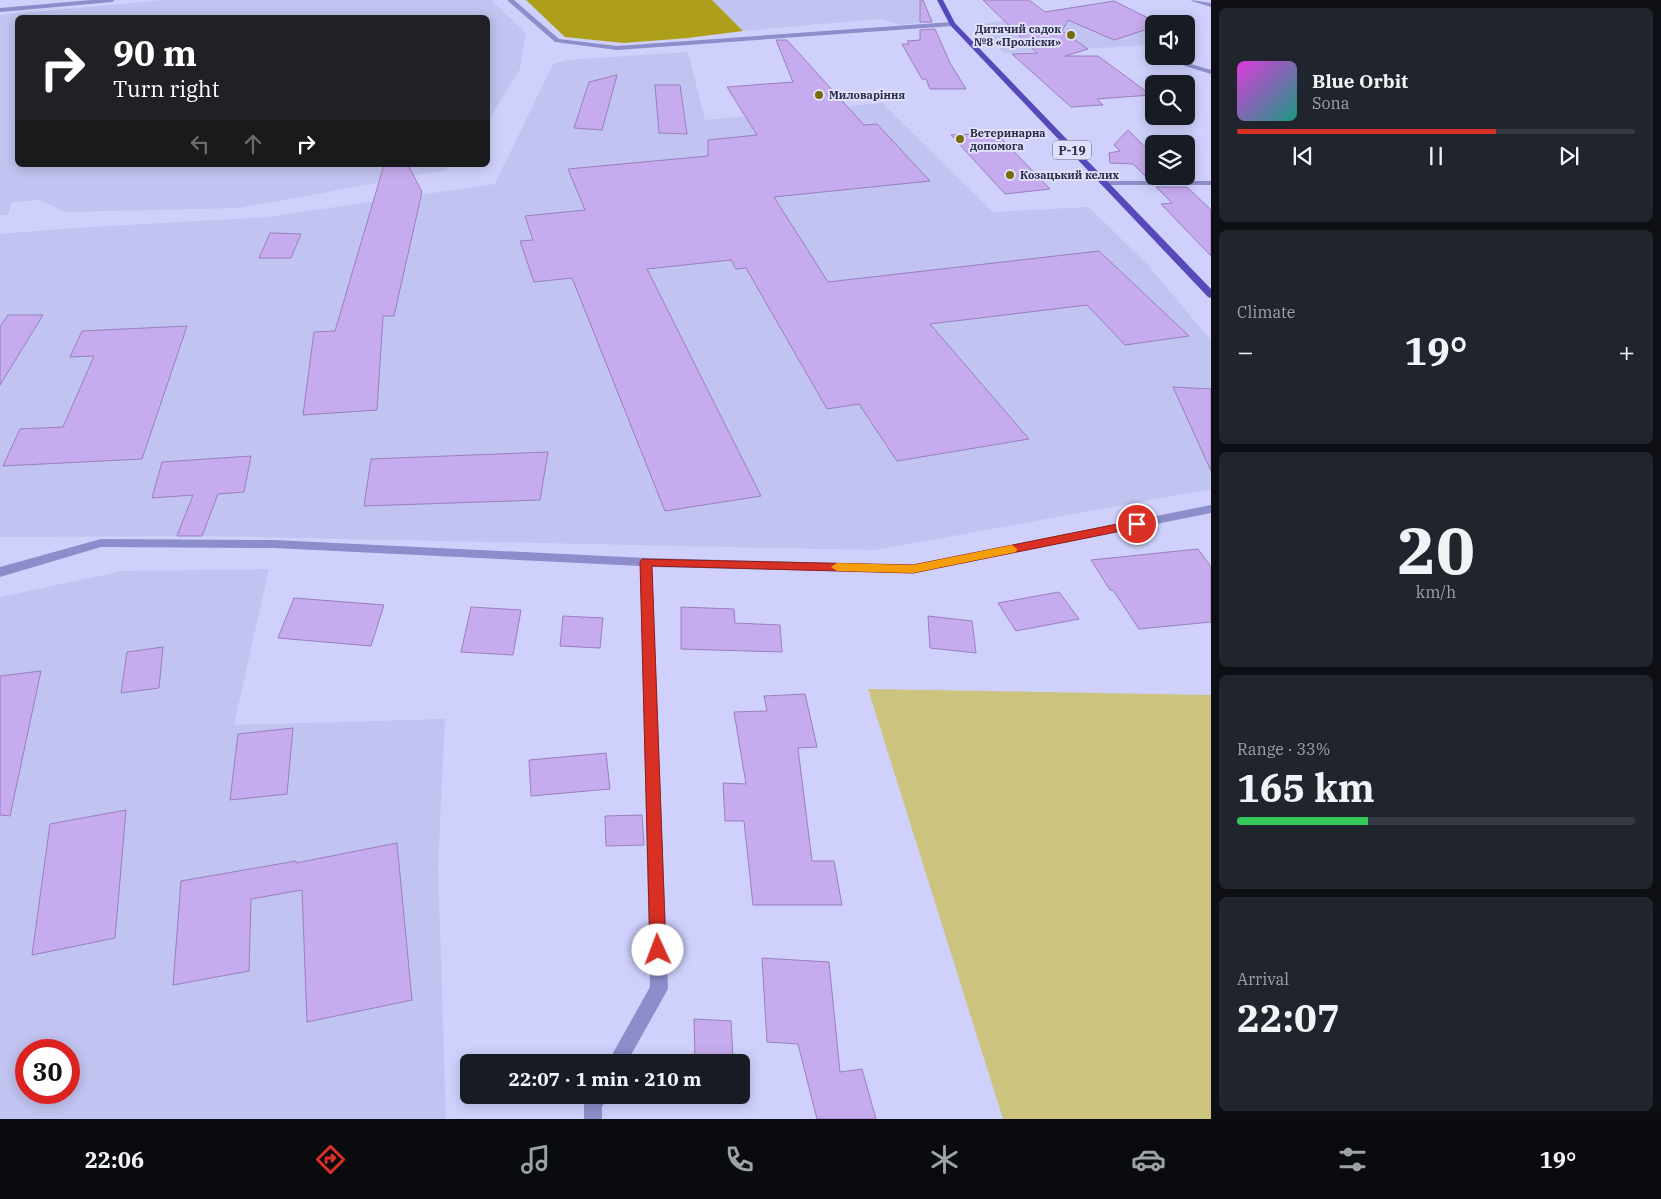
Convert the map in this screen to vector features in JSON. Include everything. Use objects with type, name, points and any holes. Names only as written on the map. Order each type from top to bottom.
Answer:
[{"type":"main road","name":"Р-19","points":[[940,0],[952,24],[1211,295]]},
{"type":"street","points":[[0,10],[112,0]]},
{"type":"street","points":[[510,0],[557,41],[617,48],[952,24]]},
{"type":"street","points":[[1194,0],[1211,5]]},
{"type":"street","points":[[1187,65],[1211,72]]},
{"type":"street","points":[[1104,183],[1211,183]]},
{"type":"street","points":[[0,572],[101,543],[274,544],[646,562],[913,569],[1211,509]]},
{"type":"street","points":[[622,1054],[659,989],[646,562]]},
{"type":"street","points":[[594,1104],[594,1119]]},
{"type":"shaded area","points":[[165,0],[491,0],[526,33],[520,69],[490,118],[490,15],[15,15],[15,167],[450,167],[446,170],[240,208],[65,212],[40,200],[12,202],[8,215],[0,215],[0,15]]},
{"type":"shaded area","points":[[526,0],[712,0],[743,31],[624,43],[565,37]]},
{"type":"shaded area","points":[[712,0],[920,0],[934,21],[900,25],[879,19],[743,31]]},
{"type":"shaded area","name":"Дитячий садок №8 «Проліски»","points":[[1103,3],[1145,24],[1145,44],[1004,53],[980,27],[982,24]]},
{"type":"shaded area","points":[[688,52],[705,120],[882,103],[993,212],[1089,207],[1149,266],[1211,341],[1211,489],[876,550],[202,536],[0,537],[0,234],[267,217],[495,184],[553,64],[567,60]]},
{"type":"shaded area","points":[[269,569],[234,725],[445,719],[438,865],[446,1119],[0,1119],[0,597],[123,571]]},
{"type":"shaded area","points":[[868,689],[1211,695],[1211,1119],[1003,1119]]},
{"type":"building","points":[[920,0],[923,0],[932,22],[920,22]]},
{"type":"building","points":[[983,0],[1029,0],[1045,12],[1114,1],[1145,16],[1145,30],[1114,40],[1068,20],[1062,31],[1088,49],[1065,56],[1098,56],[1145,91],[1145,95],[1097,99],[1103,105],[1071,107],[1012,54],[1037,53]]},
{"type":"building","points":[[935,29],[950,63],[966,89],[930,89],[926,79],[922,79],[902,44],[909,44],[907,41],[920,40],[920,30]]},
{"type":"building","points":[[776,40],[787,40],[864,125],[877,124],[930,181],[774,197],[828,282],[1099,251],[1189,336],[1125,345],[1087,305],[930,324],[1029,439],[897,461],[859,404],[827,409],[746,268],[736,269],[731,260],[647,269],[761,496],[665,511],[572,278],[534,282],[520,241],[533,240],[525,216],[585,210],[568,169],[708,156],[708,140],[757,135],[727,87],[793,82]]},
{"type":"building","points":[[617,75],[602,130],[574,128],[589,82]]},
{"type":"building","points":[[655,85],[680,85],[687,134],[659,133]]},
{"type":"building","points":[[1128,130],[1145,146],[1145,176],[1133,164],[1110,163],[1109,153],[1120,151],[1114,145]]},
{"type":"building","points":[[996,133],[1050,189],[1005,194],[951,135]]},
{"type":"building","points":[[383,167],[409,167],[422,192],[394,316],[383,316],[377,410],[303,415],[314,332],[335,331]]},
{"type":"building","points":[[1156,187],[1187,187],[1211,210],[1211,256],[1161,204],[1172,203]]},
{"type":"building","points":[[270,233],[301,234],[291,258],[259,258]]},
{"type":"building","points":[[8,315],[43,315],[0,385],[0,327]]},
{"type":"building","points":[[187,326],[142,459],[3,466],[20,429],[63,427],[94,356],[70,357],[82,331]]},
{"type":"building","points":[[1173,387],[1211,389],[1211,471]]},
{"type":"building","points":[[548,452],[540,500],[364,506],[371,459]]},
{"type":"building","points":[[251,456],[244,492],[218,494],[202,536],[177,536],[193,495],[152,498],[162,462]]},
{"type":"building","points":[[1198,549],[1211,567],[1211,622],[1139,629],[1113,590],[1110,590],[1091,560]]},
{"type":"building","points":[[1059,592],[1079,619],[1016,631],[998,603]]},
{"type":"building","points":[[294,598],[384,605],[371,646],[278,638]]},
{"type":"building","points":[[471,607],[521,610],[513,655],[461,652]]},
{"type":"building","points":[[681,607],[734,609],[735,623],[780,625],[782,652],[681,649]]},
{"type":"building","points":[[563,616],[603,618],[600,648],[560,646]]},
{"type":"building","points":[[928,616],[972,621],[976,653],[930,648]]},
{"type":"building","points":[[163,647],[159,688],[121,693],[127,652]]},
{"type":"building","points":[[41,671],[10,816],[0,815],[0,676]]},
{"type":"building","points":[[805,694],[817,747],[798,748],[812,861],[834,861],[842,905],[753,905],[744,821],[725,821],[723,783],[746,784],[734,712],[767,711],[764,696]]},
{"type":"building","points":[[293,728],[287,794],[230,800],[238,734]]},
{"type":"building","points":[[606,753],[610,789],[531,796],[529,760]]},
{"type":"building","points":[[126,810],[115,938],[32,955],[50,824]]},
{"type":"building","points":[[642,815],[644,845],[606,846],[605,816]]},
{"type":"building","points":[[397,843],[412,1000],[307,1022],[302,890],[251,899],[249,971],[173,985],[181,881],[296,861],[296,863]]},
{"type":"building","points":[[762,958],[829,962],[840,1072],[862,1069],[876,1119],[817,1119],[798,1044],[767,1042]]},
{"type":"building","points":[[694,1019],[731,1021],[733,1054],[695,1054]]},
{"type":"slow traffic","points":[[837,567],[913,569],[1012,549]]},
{"type":"place","name":"Дитячий садок №8 «Проліски»","points":[[1071,35]]},
{"type":"place","name":"Миловаріння","points":[[819,95]]},
{"type":"place","name":"Ветеринарна допомога","points":[[960,139]]},
{"type":"place","name":"Козацький келих","points":[[1010,175]]},
{"type":"route","points":[[658,950],[646,562],[913,569],[1137,524]]}]
